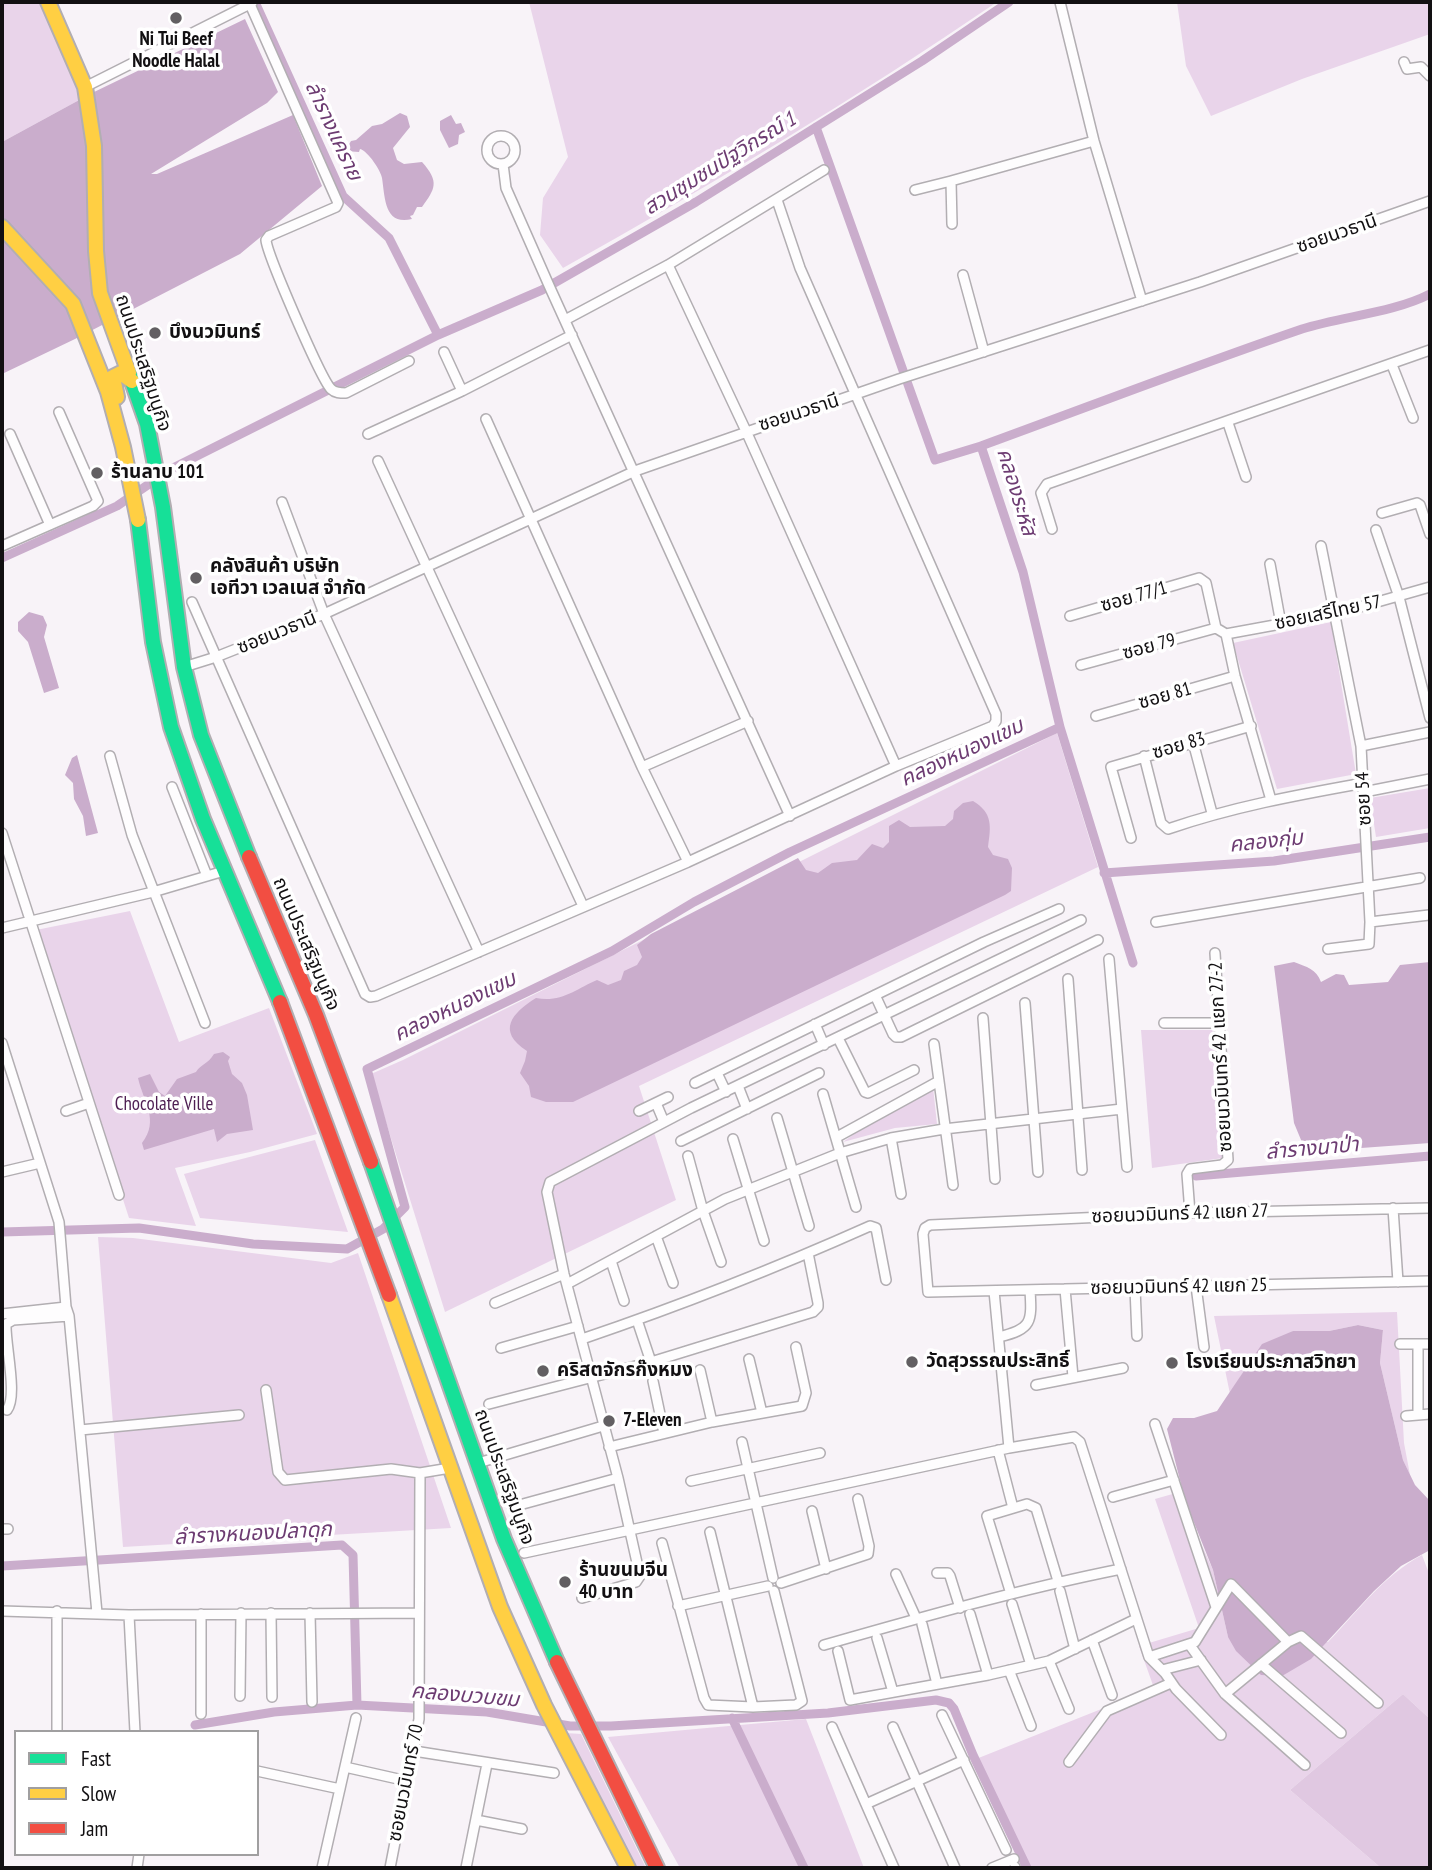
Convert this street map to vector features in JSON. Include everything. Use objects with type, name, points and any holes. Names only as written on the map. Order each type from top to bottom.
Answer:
[{"type":"main road","name":"ถนนประเสริฐมนูกิจ","points":[[48,2],[85,90],[94,146],[96,251],[100,293],[146,425],[158,482],[184,667],[201,735],[229,809],[316,1015],[386,1202],[521,1581],[572,1697],[657,1868]]},
{"type":"main road","points":[[2,228],[73,304],[108,392],[135,496]]},
{"type":"main road","points":[[132,381],[121,373],[113,377],[135,496],[153,642],[171,727],[203,819],[291,1028],[363,1221],[500,1607],[544,1706],[628,1868]]},
{"type":"main road","points":[[291,1028],[316,1015]]},
{"type":"street","points":[[1060,2],[1094,141],[1142,301]]},
{"type":"street","points":[[85,90],[252,3],[338,202],[336,206],[269,236],[266,240],[307,344],[332,389],[346,393],[409,361]]},
{"type":"street","points":[[1404,62],[1407,69],[1421,67],[1430,76]]},
{"type":"street","points":[[915,190],[1094,141]]},
{"type":"street","points":[[503,164],[506,188],[790,816]]},
{"type":"street","points":[[565,320],[668,265],[824,170]]},
{"type":"street","points":[[951,181],[952,224]]},
{"type":"street","points":[[192,602],[365,993],[370,997],[688,862],[896,766],[993,726],[996,714],[854,395],[800,268],[777,200]]},
{"type":"street","name":"ซอยนวธานี","points":[[184,667],[324,614],[635,471],[903,377],[1142,301],[1430,201]]},
{"type":"street","points":[[668,265],[746,431],[896,766]]},
{"type":"street","points":[[962,275],[984,352]]},
{"type":"street","points":[[368,434],[462,391],[572,335]]},
{"type":"street","points":[[1052,529],[1041,493],[1047,484],[1228,423],[1430,350]]},
{"type":"street","points":[[444,352],[462,391]]},
{"type":"street","points":[[1392,365],[1413,418]]},
{"type":"street","points":[[2,546],[93,506],[98,501],[59,412]]},
{"type":"street","points":[[486,419],[642,767],[688,862]]},
{"type":"street","points":[[1228,423],[1247,477]]},
{"type":"street","points":[[10,433],[50,525]]},
{"type":"street","points":[[378,461],[583,906]]},
{"type":"street","points":[[282,502],[324,614],[479,952]]},
{"type":"street","points":[[1382,513],[1417,503],[1430,534]]},
{"type":"street","points":[[1376,530],[1399,597],[1430,718]]},
{"type":"street","name":"ซอย 54","points":[[1321,546],[1361,746],[1370,922]]},
{"type":"street","points":[[1270,564],[1282,624]]},
{"type":"street","name":"ซอย 77/1","points":[[1070,616],[1199,578],[1206,583],[1216,628]]},
{"type":"street","name":"ซอยเสรีไทย 57","points":[[1226,634],[1335,614],[1430,587]]},
{"type":"street","points":[[1216,628],[1226,634],[1235,676],[1271,800]]},
{"type":"street","name":"ซอย 79","points":[[1081,666],[1216,628]]},
{"type":"street","name":"ซอย 81","points":[[1096,716],[1235,676]]},
{"type":"street","points":[[642,767],[748,722]]},
{"type":"street","name":"ซอย 83","points":[[1130,838],[1110,771],[1113,765],[1251,726]]},
{"type":"street","points":[[1361,746],[1430,732]]},
{"type":"street","points":[[1193,742],[1212,813]]},
{"type":"street","points":[[110,756],[132,835],[205,1023]]},
{"type":"street","points":[[1144,756],[1164,827],[1168,829],[1212,813],[1271,800],[1430,779]]},
{"type":"street","points":[[172,787],[207,876]]},
{"type":"street","points":[[2,833],[119,1195]]},
{"type":"street","points":[[2,928],[153,892],[225,871]]},
{"type":"street","points":[[1156,922],[1420,878]]},
{"type":"street","points":[[695,1083],[1059,909]]},
{"type":"street","points":[[1328,949],[1367,946],[1370,942],[1370,922],[1429,915]]},
{"type":"street","points":[[582,1598],[639,1581],[639,1571],[618,1478],[566,1279],[547,1192],[550,1181],[664,1122],[1081,920]]},
{"type":"street","points":[[875,995],[893,1034],[901,1037],[1098,940]]},
{"type":"street","name":"ซอยนวมินทร์ 42 แยก 27-2","points":[[1190,1213],[1187,1174],[1190,1169],[1222,1166],[1228,1160],[1215,953]]},
{"type":"street","points":[[1110,959],[1127,1167]]},
{"type":"street","points":[[1068,979],[1082,1170]]},
{"type":"street","points":[[1025,1003],[1038,1172]]},
{"type":"street","points":[[983,1018],[995,1179]]},
{"type":"street","points":[[1164,1023],[1218,1023]]},
{"type":"street","points":[[815,1024],[824,1045]]},
{"type":"street","points":[[838,1038],[865,1092],[868,1093],[914,1070]]},
{"type":"street","points":[[2,1043],[62,1236],[97,1613]]},
{"type":"street","points":[[934,1044],[953,1185]]},
{"type":"street","points":[[717,1073],[726,1092]]},
{"type":"street","points":[[681,1141],[819,1073]]},
{"type":"street","points":[[837,1137],[939,1081]]},
{"type":"street","points":[[738,1086],[747,1109]]},
{"type":"street","points":[[823,1094],[856,1207]]},
{"type":"street","points":[[639,1111],[668,1097]]},
{"type":"street","points":[[66,1111],[89,1103]]},
{"type":"street","points":[[656,1103],[664,1122]]},
{"type":"street","points":[[495,1303],[611,1261],[749,1187],[840,1153],[891,1138],[944,1129],[1122,1110]]},
{"type":"street","points":[[777,1118],[809,1226]]},
{"type":"street","points":[[891,1138],[901,1194]]},
{"type":"street","points":[[733,1139],[764,1241]]},
{"type":"street","points":[[688,1156],[721,1262]]},
{"type":"street","points":[[2,1172],[40,1163]]},
{"type":"street","points":[[1393,1208],[1398,1282]]},
{"type":"street","name":"ซอยนวมินทร์ 42 แยก 27","points":[[928,1292],[923,1234],[925,1228],[930,1225],[1190,1213],[1430,1208]]},
{"type":"street","points":[[582,1339],[637,1320],[873,1226],[876,1228],[886,1280]]},
{"type":"street","points":[[656,1236],[673,1283]]},
{"type":"street","points":[[489,1404],[651,1362],[816,1310],[818,1303],[808,1253]]},
{"type":"street","points":[[611,1261],[624,1301]]},
{"type":"street","name":"ซอยนวมินทร์ 42 แยก 25","points":[[928,1292],[1430,1281]]},
{"type":"street","points":[[1196,1286],[1204,1347]]},
{"type":"street","points":[[1135,1288],[1137,1336]]},
{"type":"street","points":[[1065,1289],[1073,1377]]},
{"type":"street","points":[[999,1337],[1018,1332],[1027,1325],[1031,1312],[1030,1290]]},
{"type":"street","points":[[995,1291],[1009,1448]]},
{"type":"street","points":[[2,1314],[68,1312]]},
{"type":"street","points":[[6,1404],[6,1324],[13,1320],[68,1312]]},
{"type":"street","points":[[637,1320],[651,1362]]},
{"type":"street","points":[[501,1348],[578,1326]]},
{"type":"street","points":[[1400,1344],[1430,1344]]},
{"type":"street","points":[[1418,1344],[1418,1415]]},
{"type":"street","points":[[609,1447],[712,1422],[802,1406],[806,1393],[796,1347]]},
{"type":"street","points":[[749,1359],[762,1413]]},
{"type":"street","points":[[1036,1385],[1123,1368]]},
{"type":"street","points":[[700,1370],[712,1422]]},
{"type":"street","points":[[653,1381],[664,1433]]},
{"type":"street","points":[[265,1390],[278,1472],[285,1480],[391,1469],[420,1473],[450,1468]]},
{"type":"street","points":[[80,1430],[239,1415]]},
{"type":"street","points":[[1406,1416],[1430,1415]]},
{"type":"street","points":[[1155,1424],[1216,1607]]},
{"type":"street","points":[[478,1462],[604,1426]]},
{"type":"street","points":[[524,1553],[998,1450],[1068,1437],[1077,1439],[1149,1657],[1171,1684],[1221,1735]]},
{"type":"street","points":[[662,1543],[706,1702],[712,1707],[796,1704],[803,1697],[742,1443]]},
{"type":"street","points":[[998,1450],[1013,1508]]},
{"type":"street","points":[[691,1481],[820,1453]]},
{"type":"street","name":"ซอยนวมินทร์ 70","points":[[390,1868],[419,1719],[420,1473]]},
{"type":"street","points":[[512,1507],[618,1478]]},
{"type":"street","points":[[1113,1496],[1174,1480]]},
{"type":"street","points":[[678,1606],[774,1585],[868,1554],[869,1546],[858,1499]]},
{"type":"street","points":[[1031,1665],[987,1516],[1031,1504],[1036,1508],[1075,1648]]},
{"type":"street","points":[[812,1511],[826,1569]]},
{"type":"street","points":[[710,1532],[754,1707]]},
{"type":"street","points":[[824,1645],[960,1608],[1011,1599],[1121,1569]]},
{"type":"street","points":[[937,1573],[948,1573],[950,1576],[960,1608]]},
{"type":"street","points":[[896,1574],[919,1621],[937,1684]]},
{"type":"street","points":[[1149,1657],[1195,1642],[1231,1584],[1288,1642]]},
{"type":"street","points":[[2,1611],[129,1615],[419,1613]]},
{"type":"street","points":[[57,1611],[57,1730]]},
{"type":"street","points":[[240,1696],[241,1613]]},
{"type":"street","points":[[271,1613],[272,1697]]},
{"type":"street","points":[[310,1613],[312,1702]]},
{"type":"street","points":[[201,1614],[201,1714]]},
{"type":"street","points":[[970,1614],[988,1675]]},
{"type":"street","points":[[129,1615],[135,1730]]},
{"type":"street","points":[[838,1651],[850,1700],[1049,1661],[1136,1619]]},
{"type":"street","points":[[1226,1693],[1288,1642],[1301,1636],[1378,1703]]},
{"type":"street","points":[[877,1638],[893,1692]]},
{"type":"street","points":[[1092,1640],[1112,1695]]},
{"type":"street","points":[[1189,1644],[1226,1693],[1305,1765]]},
{"type":"street","points":[[1162,1670],[1201,1660]]},
{"type":"street","points":[[1049,1661],[1069,1709]]},
{"type":"street","points":[[1261,1664],[1340,1733]]},
{"type":"street","points":[[1009,1670],[1031,1726]]},
{"type":"street","points":[[1069,1762],[1107,1711],[1171,1684]]},
{"type":"street","points":[[942,1715],[1006,1850]]},
{"type":"street","points":[[322,1868],[356,1718]]},
{"type":"street","points":[[832,1727],[894,1868]]},
{"type":"street","points":[[893,1727],[955,1868]]},
{"type":"street","points":[[414,1751],[554,1773]]},
{"type":"street","points":[[866,1804],[964,1760]]},
{"type":"street","points":[[466,1868],[487,1764]]},
{"type":"street","points":[[345,1768],[407,1781]]},
{"type":"street","points":[[259,1771],[340,1788]]},
{"type":"street","points":[[476,1820],[522,1829]]},
{"type":"street","points":[[992,1868],[1015,1865]]},
{"type":"green space","points":[[2,2],[57,2],[92,93],[2,142]]},
{"type":"green space","points":[[529,2],[997,2],[783,140],[563,268],[540,235],[543,198],[568,157]]},
{"type":"green space","points":[[1177,2],[1430,2],[1430,34],[1302,79],[1211,116],[1186,66]]},
{"type":"green space","points":[[1331,622],[1356,774],[1277,789],[1233,643]]},
{"type":"green space","points":[[1057,733],[1098,867],[639,1086],[676,1200],[445,1312],[371,1074]]},
{"type":"green space","points":[[1430,788],[1430,828],[1376,837],[1370,798]]},
{"type":"green space","name":"Chocolate Ville","points":[[130,911],[179,1042],[269,1008],[317,1134],[175,1168],[196,1226],[129,1218],[36,930]]},
{"type":"green space","points":[[1141,1030],[1214,1030],[1223,1158],[1152,1168]]},
{"type":"green space","points":[[933,1087],[937,1124],[895,1128],[843,1142],[861,1129]]},
{"type":"green space","points":[[315,1140],[348,1232],[200,1218],[184,1174]]},
{"type":"green space","points":[[98,1237],[133,1238],[331,1263],[358,1253],[451,1528],[123,1547]]},
{"type":"green space","points":[[1397,1312],[1404,1443],[1410,1475],[1403,1460],[1380,1363],[1383,1330],[1358,1325],[1329,1331],[1293,1331],[1247,1366],[1230,1394],[1214,1316]]},
{"type":"green space","points":[[1183,1491],[1213,1570],[1228,1637],[1328,1642],[1383,1584],[1422,1555],[1430,1576],[1430,1719],[1403,1694],[1290,1790],[1381,1868],[1031,1868],[976,1759],[1154,1688],[1139,1646],[1199,1628],[1155,1499]]},
{"type":"green space","points":[[806,1719],[864,1868],[680,1868],[608,1737]]},
{"type":"green space","points":[[566,1733],[581,1734],[646,1868],[634,1868]]},
{"type":"shaded area","points":[[1403,1694],[1430,1719],[1430,1868],[1381,1868],[1290,1790]]},
{"type":"water","points":[[245,19],[278,92],[267,103],[151,174],[157,174],[293,115],[322,186],[240,254],[2,374],[2,142],[92,93]]},
{"type":"water","points":[[400,113],[407,116],[410,127],[393,148],[397,160],[404,164],[422,162],[434,185],[422,207],[417,207],[410,216],[412,219],[403,220],[391,214],[385,201],[381,175],[370,157],[360,149],[359,152],[345,151],[351,141],[372,126],[382,124]]},
{"type":"water","points":[[451,115],[456,124],[461,123],[465,132],[459,135],[458,144],[449,148],[440,130],[440,121]]},
{"type":"water","points":[[29,612],[43,616],[47,625],[44,637],[59,688],[44,693],[28,642],[18,631],[18,622]]},
{"type":"water","points":[[77,755],[98,833],[86,836],[83,816],[74,799],[73,783],[65,775],[72,758]]},
{"type":"water","points":[[973,801],[984,810],[989,821],[988,847],[993,855],[1008,859],[1012,868],[1011,891],[573,1102],[546,1102],[531,1097],[529,1086],[520,1073],[527,1051],[518,1044],[510,1029],[514,1016],[536,998],[561,997],[597,980],[608,985],[621,980],[624,971],[637,965],[642,957],[637,945],[651,934],[798,858],[806,870],[818,873],[832,863],[857,860],[872,844],[883,848],[889,842],[889,826],[899,820],[910,827],[945,826],[953,819],[954,811],[963,803]]},
{"type":"water","points":[[1294,962],[1314,971],[1321,982],[1336,974],[1344,975],[1349,985],[1388,982],[1400,965],[1430,962],[1430,1143],[1306,1152],[1294,1123],[1274,966]]},
{"type":"water","points":[[223,1052],[230,1057],[228,1061],[232,1074],[242,1083],[247,1095],[253,1130],[227,1134],[217,1142],[214,1129],[144,1150],[142,1143],[150,1126],[150,1118],[138,1078],[150,1074],[159,1092],[165,1096],[177,1079],[196,1072],[214,1054]]},
{"type":"water","points":[[1358,1325],[1383,1330],[1380,1363],[1403,1460],[1415,1485],[1430,1501],[1430,1550],[1401,1566],[1311,1659],[1282,1676],[1261,1675],[1236,1651],[1228,1637],[1213,1570],[1185,1500],[1167,1429],[1173,1418],[1194,1418],[1217,1411],[1262,1344],[1293,1331],[1329,1331]]},
{"type":"waterway","name":"ลำรางแคราย","points":[[255,2],[343,196],[389,238],[438,335]]},
{"type":"waterway","name":"สวนชุมชนปัฐวิกรณ์ 1","points":[[2,558],[117,506],[171,469],[438,335],[542,290],[696,202],[922,61],[1009,2]]},
{"type":"waterway","points":[[816,127],[935,460],[981,446]]},
{"type":"waterway","name":"คลองระหัส","points":[[1133,963],[1060,727],[1023,572],[981,446],[1302,329],[1400,306],[1430,294]]},
{"type":"waterway","name":"คลองหนองแขม","points":[[2,1232],[139,1228],[253,1244],[347,1249],[383,1229],[405,1207],[367,1069],[612,951],[694,902],[790,852],[1060,727]]},
{"type":"waterway","name":"คลองกุ่ม","points":[[1104,873],[1274,861],[1430,837]]},
{"type":"waterway","name":"ลำรางนาป่า","points":[[1196,1176],[1430,1156]]},
{"type":"waterway","name":"ลำรางหนองปลาดุก","points":[[2,1566],[342,1545],[353,1555],[357,1705]]},
{"type":"waterway","name":"คลองบวบขม","points":[[195,1725],[274,1712],[357,1705],[487,1712],[570,1726],[611,1726],[828,1713],[936,1700],[949,1703],[954,1709],[1027,1868]]},
{"type":"waterway","name":"คลองบวบขม","points":[[732,1718],[804,1868]]},
{"type":"traffic: fast","points":[[129,373],[147,424],[163,507],[184,667],[201,735],[249,857]]},
{"type":"traffic: fast","points":[[138,520],[153,642],[171,727],[203,819],[280,1002]]},
{"type":"traffic: fast","points":[[371,1162],[504,1539],[557,1662]]},
{"type":"traffic: slow","points":[[48,2],[85,87],[94,146],[96,251],[100,293],[129,373]]},
{"type":"traffic: slow","points":[[2,227],[73,304],[108,392],[138,520]]},
{"type":"traffic: slow","points":[[117,397],[113,377],[121,373],[132,381]]},
{"type":"traffic: slow","points":[[389,1295],[500,1607],[544,1705],[628,1868]]},
{"type":"traffic: jam","points":[[249,857],[316,1015],[371,1162]]},
{"type":"traffic: jam","points":[[280,1002],[389,1295]]},
{"type":"traffic: jam","points":[[557,1662],[657,1868]]},
{"type":"place","name":"Ni Tui Beef Noodle Halal","points":[[176,18]]},
{"type":"place","name":"บึงนวมินทร์","points":[[155,333]]},
{"type":"place","name":"ร้านลาบ 101","points":[[97,473]]},
{"type":"place","name":"คลังสินค้า บริษัท เอทีวา เวลเนส จำกัด","points":[[196,578]]},
{"type":"place","name":"วัดสุวรรณประสิทธิ์","points":[[912,1362]]},
{"type":"place","name":"โรงเรียนประภาสวิทยา","points":[[1172,1363]]},
{"type":"place","name":"คริสตจักรก๊งหมง","points":[[543,1371]]},
{"type":"place","name":"7-Eleven","points":[[609,1421]]},
{"type":"place","name":"ร้านขนมจีน 40 บาท","points":[[565,1582]]}]
